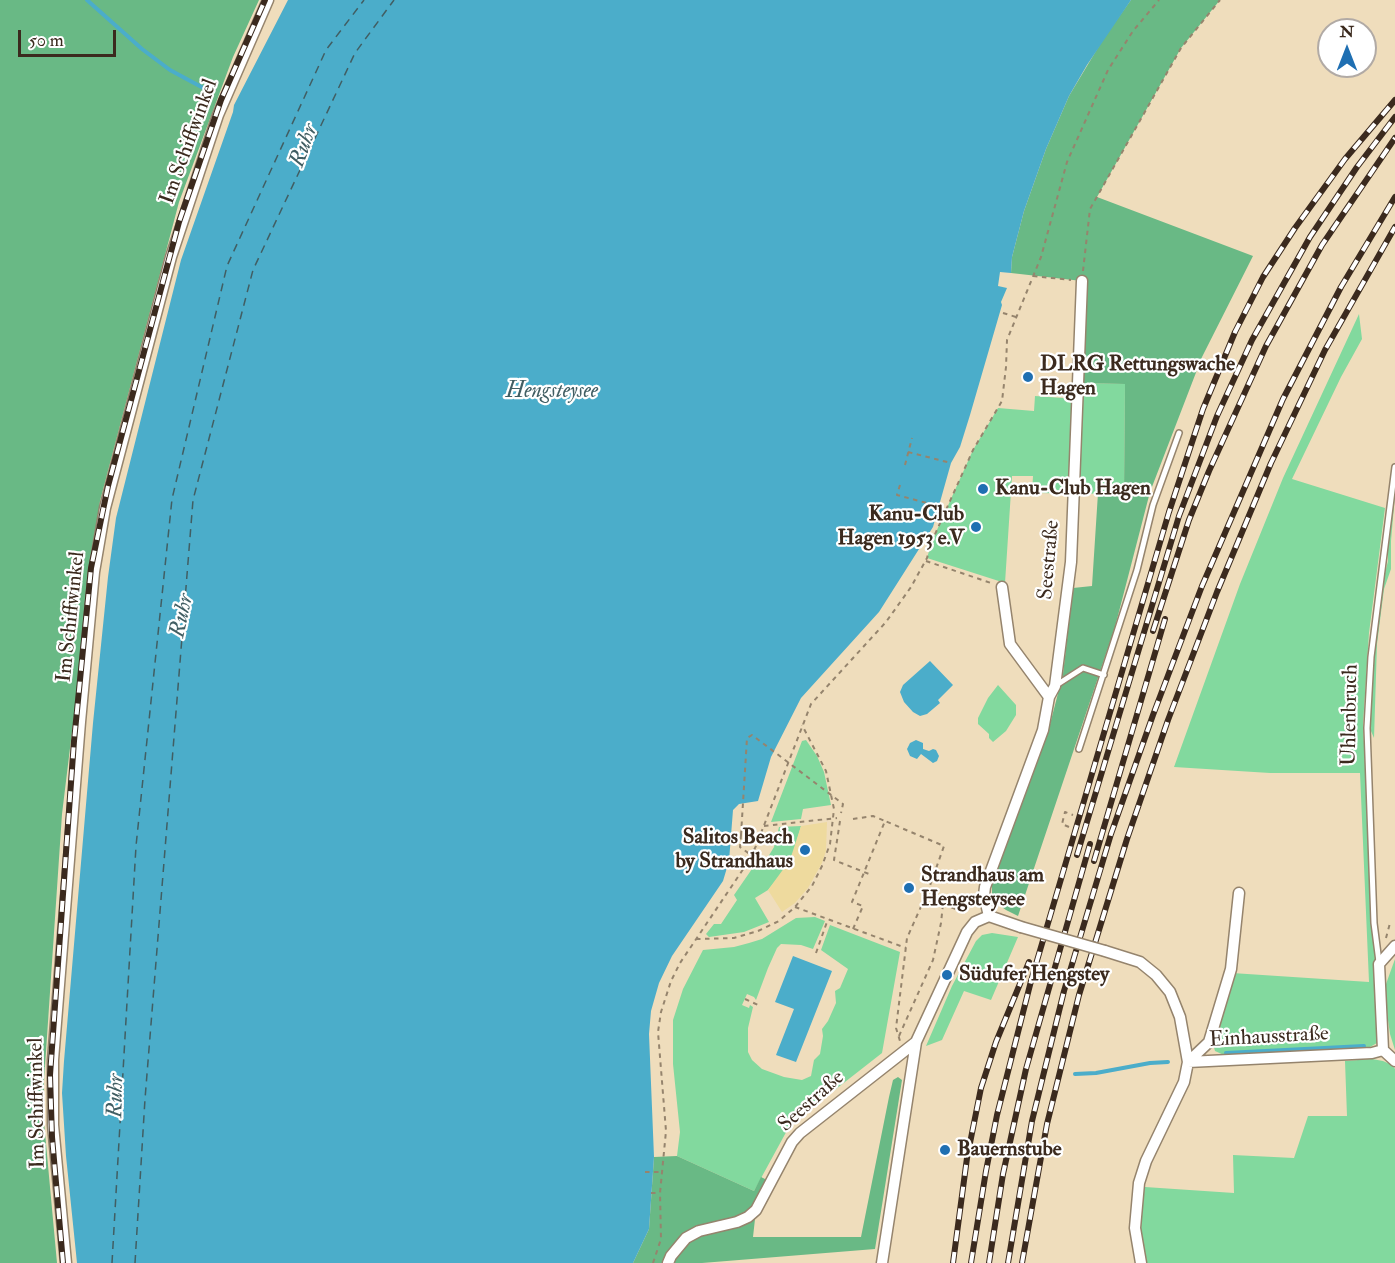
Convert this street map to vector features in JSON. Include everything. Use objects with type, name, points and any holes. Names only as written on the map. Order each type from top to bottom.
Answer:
[{"type":"street","name":"Im Schiffwinkel","points":[[66,1263],[53,1125],[53,1060],[94,572],[105,508],[171,257],[218,115],[268,0]]},
{"type":"street","name":"Seestraße","points":[[989,916],[984,895],[985,887],[1043,730],[1049,697],[1056,686],[1071,562],[1082,281]]},
{"type":"street","name":"Seestraße","points":[[1002,587],[1010,644],[1049,697]]},
{"type":"street","points":[[1188,1062],[1209,1042],[1231,969],[1239,893]]},
{"type":"street","points":[[882,1263],[916,1042],[967,932],[975,922],[989,916],[1140,962],[1156,975],[1170,992],[1180,1017],[1188,1062]]},
{"type":"street","points":[[1395,946],[1379,964],[1383,1050],[1395,1061]]},
{"type":"street","name":"Seestraße","points":[[668,1263],[671,1256],[687,1238],[699,1231],[737,1222],[756,1210],[792,1142],[800,1133],[916,1042]]},
{"type":"street","name":"Einhausstraße","points":[[1141,1263],[1136,1228],[1139,1183],[1146,1161],[1184,1082],[1188,1062],[1372,1053],[1383,1050]]},
{"type":"lane","points":[[1079,749],[1137,570],[1154,505],[1179,433]]},
{"type":"lane","name":"Uhlenbruch","points":[[1379,964],[1374,923],[1367,728],[1371,657],[1381,563],[1395,467]]},
{"type":"lane","points":[[1056,686],[1083,668],[1104,675]]},
{"type":"path","points":[[653,1263],[661,1245],[660,1193],[666,1131],[658,1032],[661,1012],[671,981],[752,855],[811,704],[886,622],[925,561],[973,450],[1002,401],[1007,340],[1041,257],[1067,162],[1108,70],[1133,31],[1159,0]]},
{"type":"path","points":[[1033,276],[1082,281],[1090,209],[1181,48],[1220,0]]},
{"type":"path","points":[[1003,313],[1016,316]]},
{"type":"path","points":[[904,465],[912,438]]},
{"type":"path","points":[[909,452],[951,463]]},
{"type":"path","points":[[900,485],[897,495],[938,506]]},
{"type":"path","points":[[925,561],[1002,587]]},
{"type":"path","points":[[696,939],[734,938],[758,931],[779,921],[795,907],[812,886],[822,866],[830,844],[835,818],[834,809],[825,771],[802,725]]},
{"type":"path","points":[[752,855],[740,847],[747,738],[752,735],[843,804],[841,813]]},
{"type":"path","points":[[1069,827],[1062,824],[1065,812],[1073,815]]},
{"type":"path","points":[[853,819],[873,816],[944,846],[928,891],[907,938],[896,1028],[903,1051]]},
{"type":"path","points":[[764,826],[835,818]]},
{"type":"path","points":[[840,821],[834,860],[869,874]]},
{"type":"path","points":[[853,929],[863,906],[852,902],[885,821]]},
{"type":"path","points":[[922,895],[964,912]]},
{"type":"path","points":[[899,1036],[933,960],[937,947],[941,903]]},
{"type":"path","points":[[795,907],[906,948]]},
{"type":"path","points":[[816,953],[828,920]]},
{"type":"path","points":[[745,999],[758,1005]]},
{"type":"path","points":[[645,1172],[663,1172]]},
{"type":"path","points":[[651,1193],[660,1193]]},
{"type":"green space","points":[[0,0],[259,0],[233,57],[179,202],[100,501],[62,814],[44,1081],[44,1122],[57,1263],[0,1263]]},
{"type":"green space","points":[[1131,0],[1220,0],[1181,48],[1097,197],[1253,256],[1202,357],[1150,492],[1115,627],[1018,916],[996,903],[992,894],[992,881],[1048,732],[1063,674],[1073,588],[1092,586],[1098,493],[1124,493],[1125,384],[1078,383],[1082,281],[1011,273],[1012,257],[1024,211],[1046,149],[1069,96],[1105,36]]},
{"type":"green space","points":[[1359,314],[1362,339],[1292,479],[1385,508],[1369,633],[1363,724],[1379,1039],[1370,1047],[1224,1055],[1215,1051],[1213,1044],[1232,973],[1369,982],[1360,773],[1270,773],[1174,767],[1240,584],[1283,478]]},
{"type":"green space","points":[[1078,383],[1125,384],[1124,494],[1032,493],[1033,476],[1012,476],[1005,583],[927,558],[932,541],[973,450],[998,408],[1034,411],[1035,396],[1077,399]]},
{"type":"green space","points":[[1395,494],[1391,569],[1384,589],[1377,644],[1374,738],[1371,731],[1370,706],[1382,585],[1388,561],[1388,536]]},
{"type":"green space","points":[[998,685],[1016,705],[1016,715],[1006,731],[993,742],[989,734],[978,724],[978,718],[988,698]]},
{"type":"green space","points":[[806,740],[824,772],[831,805],[803,809],[801,819],[771,822],[802,741]]},
{"type":"green space","points":[[801,826],[794,851],[784,871],[768,890],[755,898],[769,922],[744,932],[709,937],[706,934],[714,924],[721,924],[737,900],[734,895],[754,866],[760,870],[774,847],[779,827]]},
{"type":"green space","points":[[815,917],[825,921],[813,949],[801,945],[781,944],[768,968],[756,1000],[747,994],[742,1005],[753,1007],[748,1028],[748,1052],[752,1060],[762,1069],[784,1077],[802,1080],[811,1076],[814,1060],[820,1054],[822,1029],[836,1003],[835,991],[840,988],[848,969],[821,950],[830,925],[900,952],[882,1053],[790,1125],[754,1191],[677,1156],[680,1132],[673,1064],[673,1020],[683,989],[703,950],[749,943],[762,939],[796,918]]},
{"type":"green space","points":[[992,933],[1018,937],[991,1000],[964,991],[942,1040],[926,1046],[952,986],[976,941],[982,935]]},
{"type":"green space","points":[[1395,959],[1395,1050],[1390,1034],[1385,999],[1386,984]]},
{"type":"green space","points":[[1372,1059],[1383,1061],[1395,1069],[1395,1263],[1147,1263],[1141,1229],[1142,1197],[1145,1187],[1234,1193],[1233,1155],[1294,1158],[1308,1116],[1347,1116],[1345,1061]]},
{"type":"green space","points":[[898,1077],[902,1080],[875,1249],[702,1263],[633,1263],[649,1229],[654,1157],[677,1156],[754,1191],[761,1177],[771,1182],[756,1210],[753,1237],[861,1237],[889,1097],[893,1080]]},
{"type":"sand","points":[[827,822],[826,851],[822,863],[808,888],[795,903],[782,912],[768,890],[790,860],[801,826]]},
{"type":"water","name":"Hengsteysee","points":[[288,0],[1131,0],[1069,96],[1046,149],[1024,211],[1012,257],[1011,273],[1000,272],[998,286],[1007,288],[1001,302],[970,415],[960,447],[951,463],[933,527],[879,612],[801,698],[771,757],[758,801],[739,804],[733,810],[729,861],[723,881],[672,956],[659,983],[651,1011],[649,1034],[654,1157],[649,1229],[633,1263],[77,1263],[62,1093],[93,723],[116,518],[181,260],[234,105]]},
{"type":"water","points":[[930,661],[953,685],[938,700],[940,703],[927,714],[920,716],[904,702],[900,692],[903,685]]},
{"type":"water","points":[[916,740],[923,743],[923,749],[936,750],[939,756],[937,761],[933,763],[921,754],[917,759],[910,756],[907,749],[910,743]]},
{"type":"water","points":[[793,956],[832,971],[796,1062],[776,1055],[794,1009],[775,1002]]},
{"type":"waterway","points":[[87,0],[142,49],[170,70],[207,90]]},
{"type":"waterway","points":[[1226,1053],[1364,1046]]},
{"type":"waterway","points":[[1075,1074],[1168,1062]]},
{"type":"ferry route","points":[[112,1263],[136,846],[172,499],[227,266],[326,50],[364,0]]},
{"type":"ferry route","points":[[135,1263],[145,1099],[193,500],[253,270],[355,53],[394,0]]},
{"type":"railway","points":[[63,1263],[52,1137],[50,1075],[74,741],[91,568],[108,486],[179,222],[221,100],[265,0]]},
{"type":"railway","points":[[971,1263],[997,1115],[1031,981],[1169,512],[1203,409],[1235,332],[1263,277],[1345,159],[1395,100]]},
{"type":"railway","points":[[1077,855],[1179,516],[1217,416],[1252,340],[1310,237],[1357,167],[1395,117]]},
{"type":"railway","points":[[1153,631],[1189,520],[1266,346],[1322,245],[1395,138]]},
{"type":"railway","points":[[1008,1263],[1032,1121],[1064,991],[1111,834],[1153,715],[1202,586],[1283,399],[1341,287],[1395,197]]},
{"type":"railway","points":[[1022,1263],[1047,1124],[1079,995],[1127,839],[1168,720],[1217,592],[1271,463],[1325,350],[1395,227]]},
{"type":"railway","points":[[1094,861],[1165,619]]},
{"type":"railway","points":[[989,1263],[1003,1174],[1026,1069],[1090,844]]},
{"type":"railway","points":[[953,1263],[967,1158],[981,1088],[996,1042],[1029,962]]},
{"type":"place","name":"DLRG Rettungswache Hagen","points":[[1028,377]]},
{"type":"place","name":"Kanu-Club Hagen","points":[[983,489]]},
{"type":"place","name":"Kanu-Club Hagen 1953 e.V","points":[[976,527]]},
{"type":"place","name":"Salitos Beach by Strandhaus","points":[[805,850]]},
{"type":"place","name":"Strandhaus am Hengsteysee","points":[[909,888]]},
{"type":"place","name":"Südufer Hengstey","points":[[947,975]]},
{"type":"place","name":"Bauernstube","points":[[945,1150]]},
{"type":"water label","name":"Ruhr","points":[[305,146]]},
{"type":"water label","name":"Ruhr","points":[[183,616]]},
{"type":"water label","name":"Ruhr","points":[[117,1096]]}]
